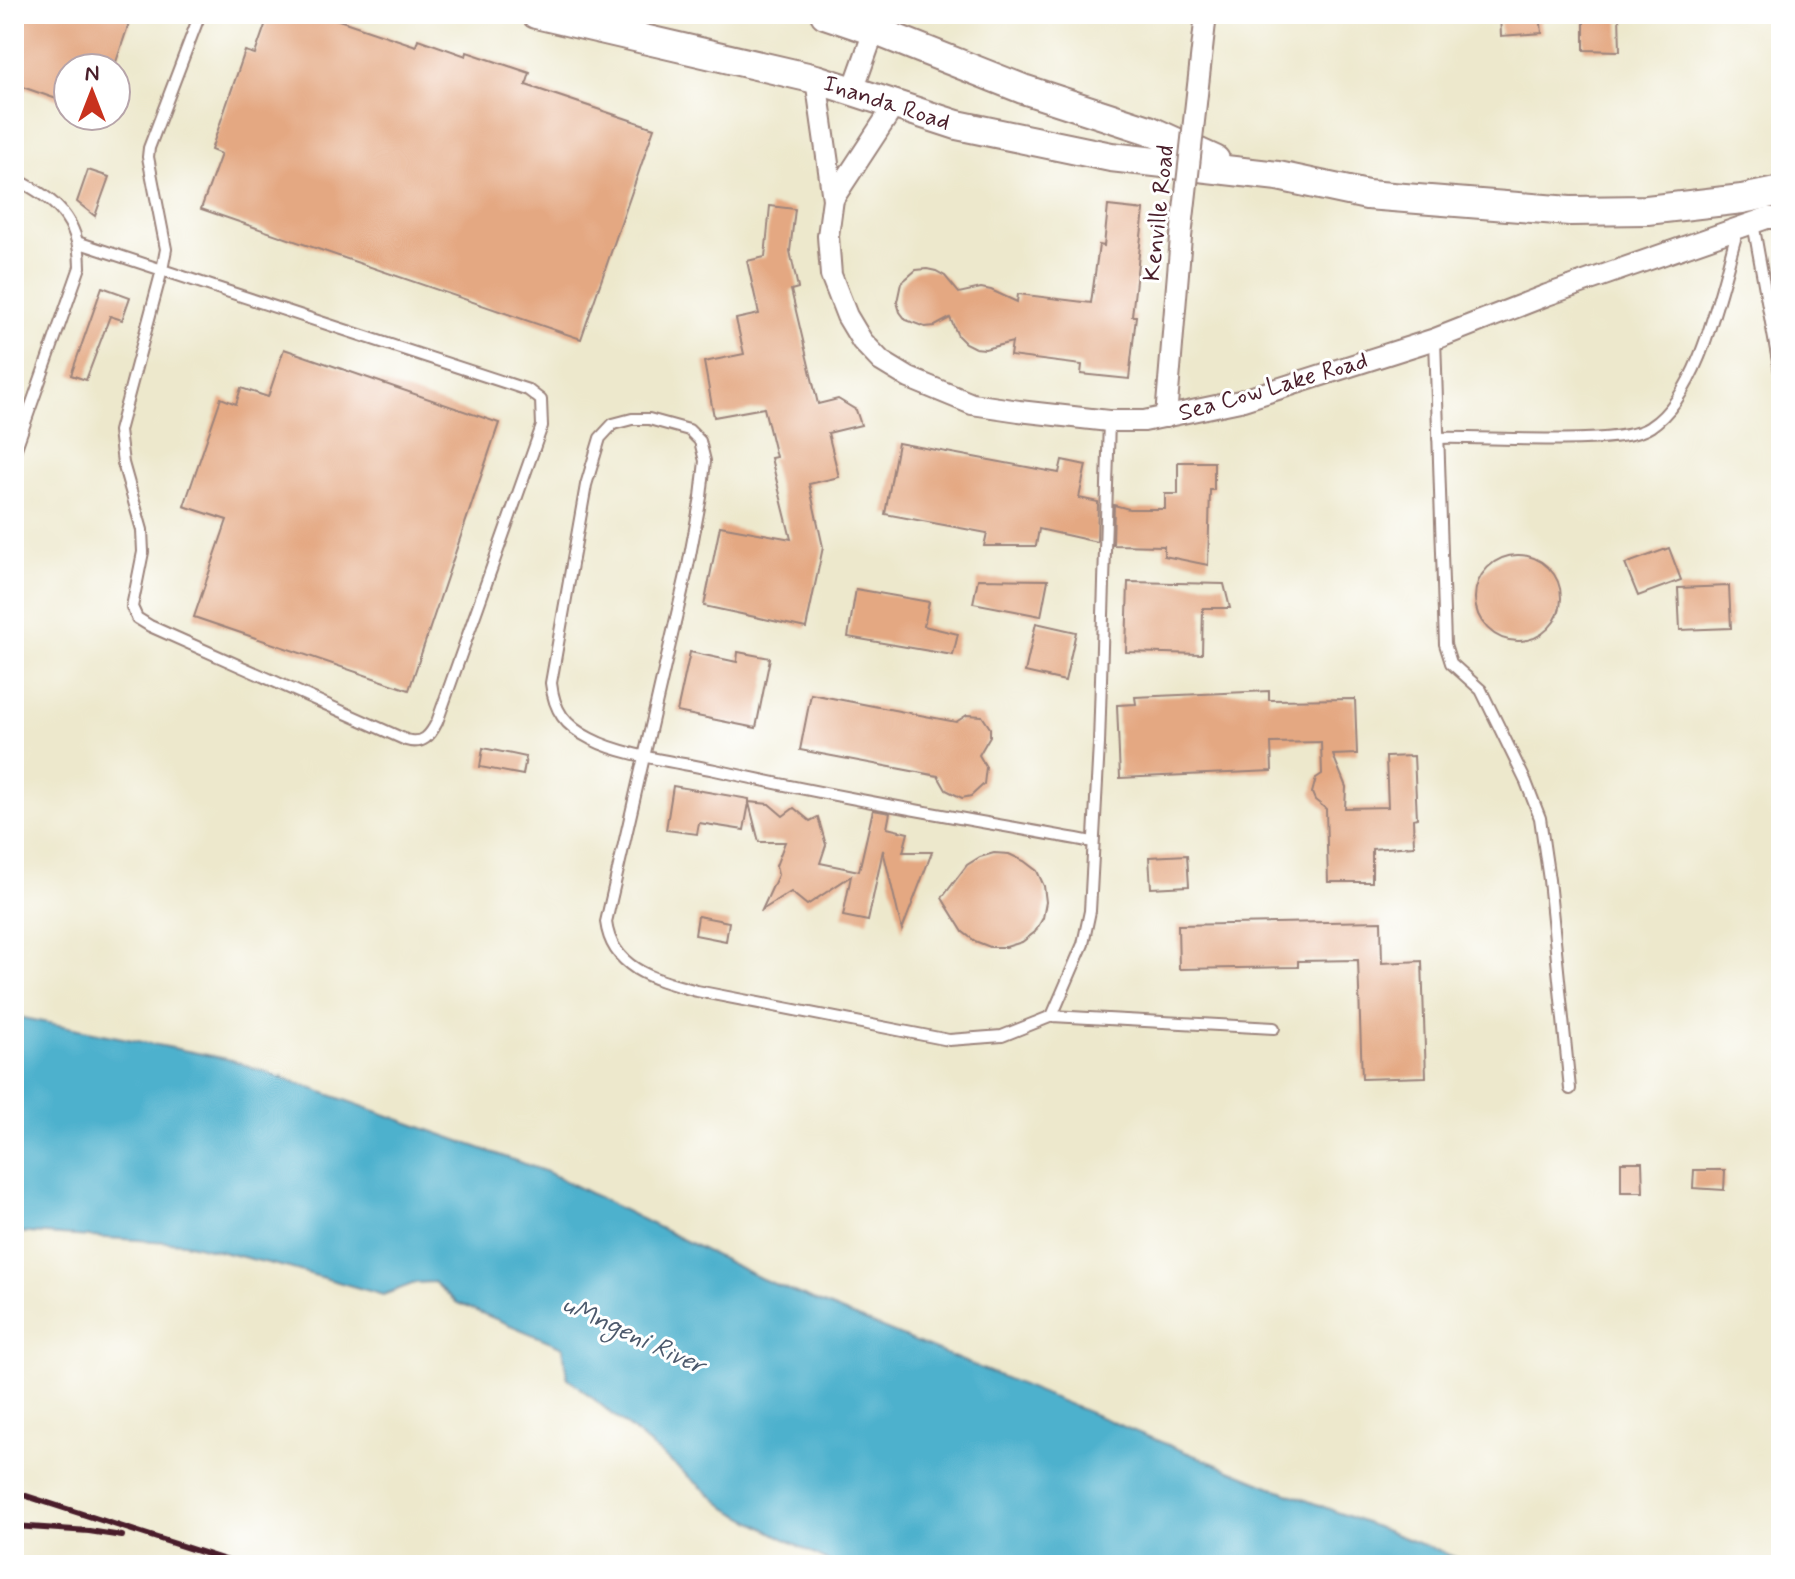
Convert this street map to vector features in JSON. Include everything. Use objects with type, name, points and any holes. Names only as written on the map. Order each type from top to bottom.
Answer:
[{"type":"main road","name":"Inanda Road","points":[[536,14],[816,79],[957,125],[1111,157],[1278,176],[1367,195],[1500,207],[1616,211],[1742,199],[1781,191]]},
{"type":"main road","name":"Inanda Road","points":[[825,14],[876,22],[1023,89],[1149,130],[1241,172]]},
{"type":"street","name":"Kenville Road","points":[[1166,417],[1181,237],[1206,14]]},
{"type":"street","points":[[853,90],[876,22]]},
{"type":"street","name":"Sea Cow Lake Road","points":[[816,79],[833,199],[828,236],[831,275],[847,316],[862,341],[881,361],[909,378],[972,404],[1109,421],[1144,421],[1254,397],[1435,339],[1547,295],[1746,225],[1767,218],[1781,218]]},
{"type":"street","name":"Sea Cow Lake Road","points":[[833,199],[894,106]]},
{"type":"lane","points":[[80,243],[162,270],[528,390],[541,400],[542,426],[437,722],[424,740],[414,742],[392,734],[143,623],[133,611],[132,599],[143,552],[142,530],[119,448],[119,431],[162,270],[166,249],[148,157],[149,148],[200,14]]},
{"type":"lane","points":[[14,178],[45,194],[65,217],[80,243],[80,267],[14,454]]},
{"type":"lane","points":[[1746,225],[1781,378]]},
{"type":"lane","points":[[1438,438],[1613,438],[1649,429],[1674,405],[1697,363],[1746,225]]},
{"type":"lane","points":[[1435,339],[1445,644],[1451,663],[1481,690],[1540,818],[1570,1089]]},
{"type":"lane","points":[[1093,842],[790,787],[644,755],[590,739],[563,721],[553,701],[551,683],[586,485],[600,438],[613,424],[649,419],[689,430],[700,441],[705,461],[688,566],[644,755],[606,922],[608,939],[633,968],[664,982],[697,991],[949,1040],[1002,1036],[1052,1016],[1274,1028]]},
{"type":"lane","points":[[1052,1016],[1083,944],[1090,911],[1099,744],[1109,421]]},
{"type":"water","name":"uMngeni River","points":[[14,1016],[232,1060],[547,1172],[762,1279],[1264,1484],[1475,1565],[835,1565],[728,1509],[567,1377],[563,1347],[457,1303],[434,1282],[415,1283],[383,1295],[184,1243],[14,1232]]},
{"type":"building","points":[[14,14],[132,14],[119,52],[52,52],[52,97],[14,84]]},
{"type":"building","points":[[269,14],[321,14],[416,46],[418,39],[466,56],[467,52],[530,73],[526,85],[654,128],[581,339],[201,209],[221,154],[211,150],[245,51],[255,54]]},
{"type":"building","points":[[1500,14],[1540,14],[1542,33],[1501,36]]},
{"type":"building","points":[[1584,14],[1619,14],[1620,51],[1584,50]]},
{"type":"building","points":[[88,170],[109,177],[95,216],[77,202]]},
{"type":"building","points":[[770,206],[795,209],[790,251],[798,288],[791,290],[818,404],[838,399],[856,410],[861,425],[828,433],[839,477],[809,484],[823,547],[806,628],[704,606],[720,526],[791,539],[771,458],[776,457],[764,408],[714,417],[704,362],[744,354],[736,319],[759,314],[747,261],[765,257]]},
{"type":"building","points":[[1108,206],[1144,210],[1132,316],[1136,316],[1129,379],[1081,374],[1082,365],[1010,356],[1012,342],[985,349],[975,348],[958,336],[950,318],[935,326],[925,327],[906,320],[900,312],[897,302],[901,283],[916,270],[927,269],[945,276],[959,293],[981,288],[1017,302],[1018,294],[1091,303],[1099,245],[1104,246]]},
{"type":"building","points":[[102,287],[130,297],[122,320],[110,316],[86,380],[71,375]]},
{"type":"building","points":[[284,349],[499,423],[409,690],[194,617],[227,520],[184,506],[221,398],[236,404],[241,388],[268,397]]},
{"type":"building","points":[[898,443],[1059,473],[1062,460],[1086,465],[1079,498],[1098,502],[1097,542],[1039,529],[1036,546],[984,546],[987,533],[885,514]]},
{"type":"building","points":[[1178,462],[1214,462],[1208,565],[1164,556],[1164,546],[1113,545],[1114,505],[1129,509],[1165,509],[1165,494],[1178,494]]},
{"type":"building","points":[[1669,548],[1681,580],[1638,596],[1625,564]]},
{"type":"building","points":[[1518,555],[1542,562],[1554,574],[1561,598],[1554,622],[1542,634],[1518,641],[1494,634],[1482,622],[1475,598],[1482,574],[1494,562]]},
{"type":"building","points":[[978,579],[1048,580],[1041,616],[973,603]]},
{"type":"building","points":[[1128,582],[1224,584],[1230,608],[1203,608],[1202,654],[1126,652]]},
{"type":"building","points":[[1729,586],[1731,628],[1680,630],[1678,588]]},
{"type":"building","points":[[856,589],[929,602],[924,626],[958,634],[953,655],[848,637]]},
{"type":"building","points":[[1036,623],[1076,632],[1065,681],[1025,672]]},
{"type":"building","points":[[690,652],[737,662],[738,652],[770,658],[756,728],[677,712]]},
{"type":"building","points":[[1269,691],[1269,700],[1355,699],[1357,754],[1333,755],[1346,787],[1345,808],[1388,807],[1386,757],[1414,756],[1417,818],[1413,819],[1414,846],[1372,849],[1372,882],[1328,882],[1326,809],[1312,793],[1316,778],[1322,774],[1321,742],[1271,743],[1272,771],[1120,778],[1117,705],[1136,704],[1135,697]]},
{"type":"building","points":[[811,694],[956,722],[967,715],[982,716],[990,728],[990,736],[979,755],[986,767],[984,784],[971,796],[962,798],[946,790],[938,776],[800,750]]},
{"type":"building","points":[[483,748],[526,757],[523,775],[480,767]]},
{"type":"building","points":[[673,786],[769,804],[783,816],[794,808],[810,821],[818,817],[826,845],[820,863],[859,871],[873,810],[890,813],[887,828],[908,833],[903,852],[932,852],[902,930],[883,850],[868,921],[843,916],[851,876],[807,905],[791,892],[762,910],[778,875],[776,866],[785,842],[759,842],[749,803],[744,830],[699,823],[697,834],[666,830]]},
{"type":"building","points":[[994,853],[1009,854],[1024,861],[1037,871],[1044,886],[1046,902],[1043,918],[1035,932],[1022,942],[1006,947],[990,947],[963,932],[942,898],[967,865]]},
{"type":"building","points":[[1187,855],[1189,886],[1151,888],[1149,857]]},
{"type":"building","points":[[698,916],[729,922],[726,941],[695,935]]},
{"type":"building","points":[[1381,921],[1382,963],[1422,961],[1426,1077],[1362,1079],[1358,960],[1298,961],[1298,967],[1179,969],[1178,925]]},
{"type":"building","points":[[1621,1162],[1642,1162],[1643,1192],[1621,1192]]},
{"type":"building","points":[[1694,1170],[1725,1170],[1724,1190],[1693,1188]]},
{"type":"railway","points":[[14,1492],[241,1565]]},
{"type":"railway","points":[[14,1526],[122,1536]]}]
